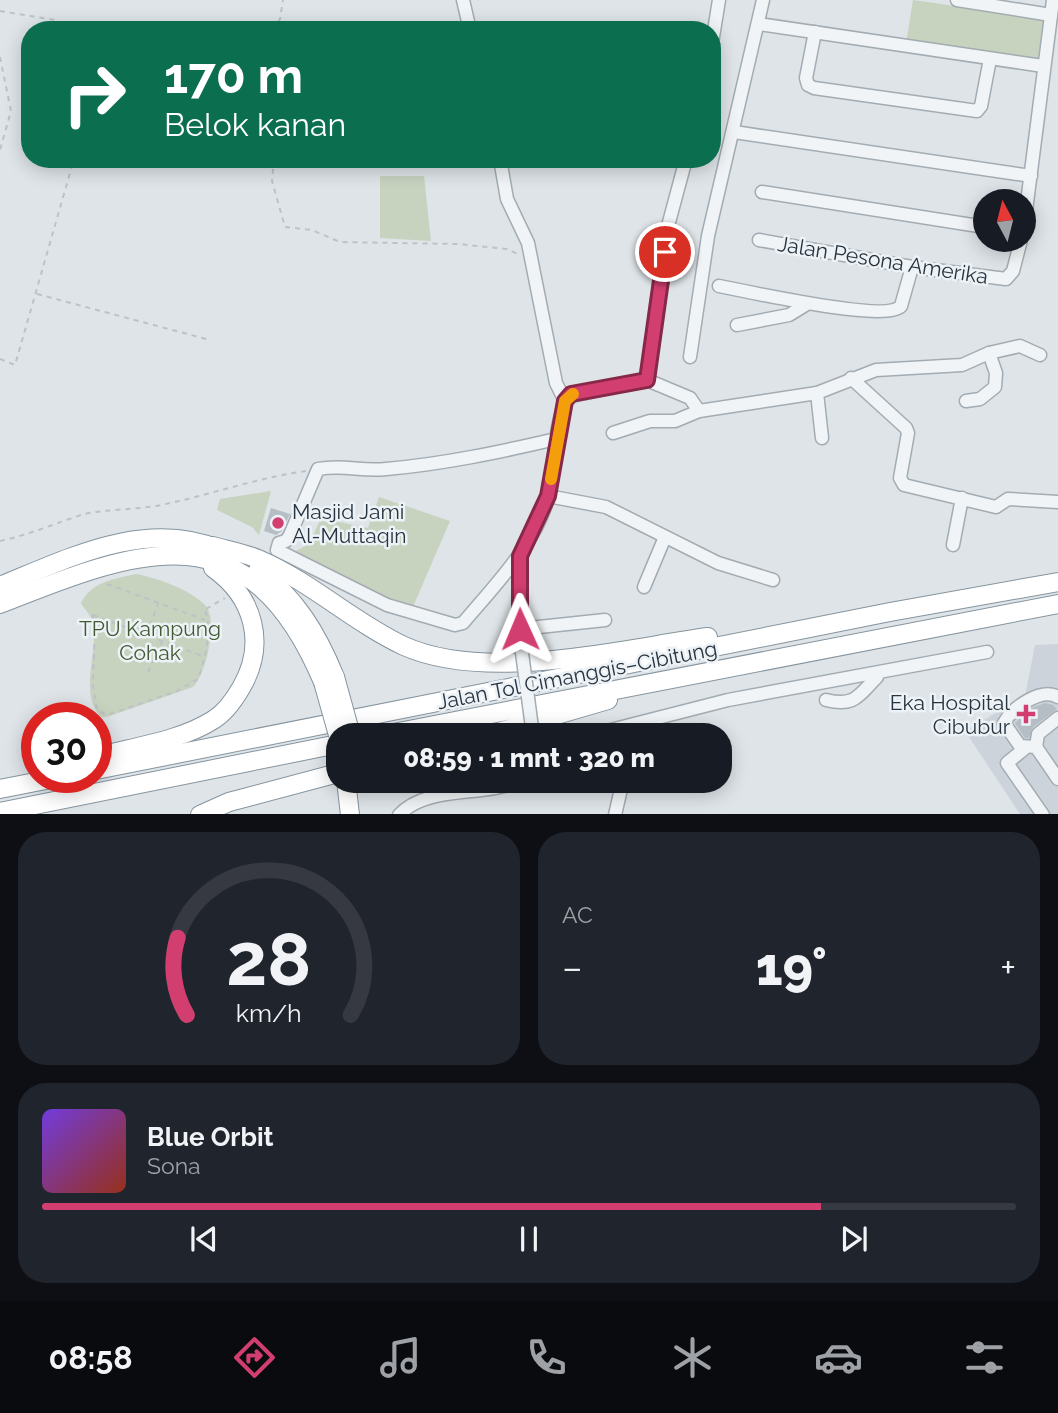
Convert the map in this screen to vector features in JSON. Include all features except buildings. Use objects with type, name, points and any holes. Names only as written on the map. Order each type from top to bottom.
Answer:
[{"type":"highway","points":[[0,586],[98,547],[138,539],[180,539],[258,559],[406,647],[465,661],[529,662],[890,612]]},
{"type":"highway","points":[[213,546],[244,560],[277,584],[299,607],[319,638],[336,723]]},
{"type":"highway","points":[[0,604],[89,569],[153,555],[183,555],[237,571],[268,594],[289,615],[329,679],[346,723]]},
{"type":"highway","points":[[112,753],[173,736],[214,720],[232,703],[252,669],[256,645],[253,619],[244,599],[229,579],[211,566],[183,555]]},
{"type":"highway","name":"Jalan Tol Cimanggis–Cibitung","points":[[112,767],[890,612],[1058,582]]},
{"type":"highway","name":"Jalan Tol Cimanggis–Cibitung","points":[[443,723],[726,666],[1058,604]]},
{"type":"highway","points":[[529,723],[726,666]]},
{"type":"highway","points":[[0,812],[326,746]]},
{"type":"highway","points":[[200,814],[229,802],[326,776]]},
{"type":"highway","points":[[0,783],[21,777]]},
{"type":"highway","points":[[0,789],[21,785]]},
{"type":"street","points":[[463,0],[468,21]]},
{"type":"street","points":[[716,21],[719,0]]},
{"type":"street","points":[[690,358],[708,236],[759,24],[762,0]]},
{"type":"street","points":[[957,0],[997,3],[1053,24]]},
{"type":"street","points":[[1029,189],[1049,58],[1053,0]]},
{"type":"street","points":[[759,24],[990,59],[1049,58]]},
{"type":"street","points":[[814,32],[806,82],[814,88],[977,111],[981,106],[990,59]]},
{"type":"street","points":[[734,132],[1031,176]]},
{"type":"street","points":[[502,168],[507,199],[528,243],[556,383],[565,401]]},
{"type":"street","points":[[647,380],[668,226],[684,168]]},
{"type":"street","points":[[762,192],[973,225]]},
{"type":"street","name":"Jalan Pesona Amerika","points":[[759,240],[912,267],[1006,279],[1013,271],[1018,252]]},
{"type":"street","points":[[704,267],[719,286]]},
{"type":"street","points":[[700,290],[719,286],[807,304],[896,311],[901,306],[912,267]]},
{"type":"street","points":[[737,325],[789,315],[807,304]]},
{"type":"street","points":[[613,433],[655,421],[675,421],[699,411],[817,393],[876,370],[962,365],[989,353],[1020,346],[1040,355]]},
{"type":"street","points":[[966,401],[980,399],[995,387],[996,373],[989,353]]},
{"type":"street","points":[[851,378],[908,432],[900,478],[902,483],[996,507],[1008,499],[1058,502]]},
{"type":"street","points":[[556,439],[477,457],[386,470],[363,471],[341,465],[317,469],[290,535],[286,541],[279,543],[276,550],[387,605],[455,625],[463,623],[520,556],[548,496],[556,439],[565,401],[571,394],[647,380],[690,398],[699,411]]},
{"type":"street","points":[[817,393],[822,438]]},
{"type":"street","points":[[548,496],[606,507],[718,563],[773,580]]},
{"type":"street","points":[[954,545],[962,498]]},
{"type":"street","points":[[644,587],[664,537]]},
{"type":"street","points":[[520,556],[520,634],[531,723]]},
{"type":"street","points":[[520,634],[605,620]]},
{"type":"street","points":[[652,723],[728,700],[878,679],[987,652]]},
{"type":"street","points":[[826,700],[843,704],[852,702],[878,679]]},
{"type":"street","points":[[1058,696],[1050,692],[1040,694],[1005,720],[1005,727],[1030,748],[1058,779]]},
{"type":"street","points":[[1043,814],[1007,762],[1030,748],[1038,734],[1055,727]]},
{"type":"street","points":[[399,814],[419,801],[469,793]]},
{"type":"street","points":[[615,814],[620,793]]},
{"type":"path","points":[[278,21],[284,0]]},
{"type":"path","points":[[0,11],[55,21]]},
{"type":"path","points":[[0,57],[11,111],[0,150]]},
{"type":"path","points":[[0,359],[15,365],[71,168]]},
{"type":"path","points":[[273,168],[272,181],[285,228],[312,230],[340,242],[459,244],[506,249],[532,261]]},
{"type":"path","points":[[36,294],[210,340]]},
{"type":"path","points":[[0,541],[45,530],[83,514],[130,511],[216,492],[256,479],[317,469]]},
{"type":"path","points":[[107,584],[207,621]]},
{"type":"path","points":[[206,658],[92,615],[95,621],[93,685],[96,707],[102,715],[192,685],[198,679],[206,658],[207,621],[204,608],[231,594]]},
{"type":"path","points":[[147,635],[158,603]]},
{"type":"path","points":[[148,672],[163,641]]},
{"type":"shaded area","name":"Eka Hospital Cibubur","points":[[1058,644],[1058,814],[1020,814],[965,731],[1025,696],[1035,645]]},
{"type":"green space","points":[[913,0],[1040,18],[1047,26],[1039,61],[906,44]]},
{"type":"green space","points":[[380,176],[424,176],[431,241],[380,238]]},
{"type":"green space","points":[[271,491],[259,535],[252,527],[217,510],[220,499]]},
{"type":"green space","points":[[379,497],[450,521],[412,609],[377,596],[292,553],[309,544],[321,518],[368,528]]},
{"type":"green space","name":"TPU Kampung Cohak","points":[[136,574],[172,585],[190,594],[205,605],[209,612],[211,634],[202,671],[193,687],[112,715],[112,702],[93,702],[90,684],[93,623],[81,603],[91,590],[112,580]]},
{"type":"slow traffic","points":[[551,479],[556,439],[565,401],[573,394]]},
{"type":"place","name":"Masjid Jami Al-Muttaqin","points":[[278,523]]},
{"type":"place","name":"Eka Hospital Cibubur","points":[[1026,714]]},
{"type":"route","points":[[520,629],[520,556],[548,496],[556,439],[565,401],[571,394],[647,380],[665,252]]}]
